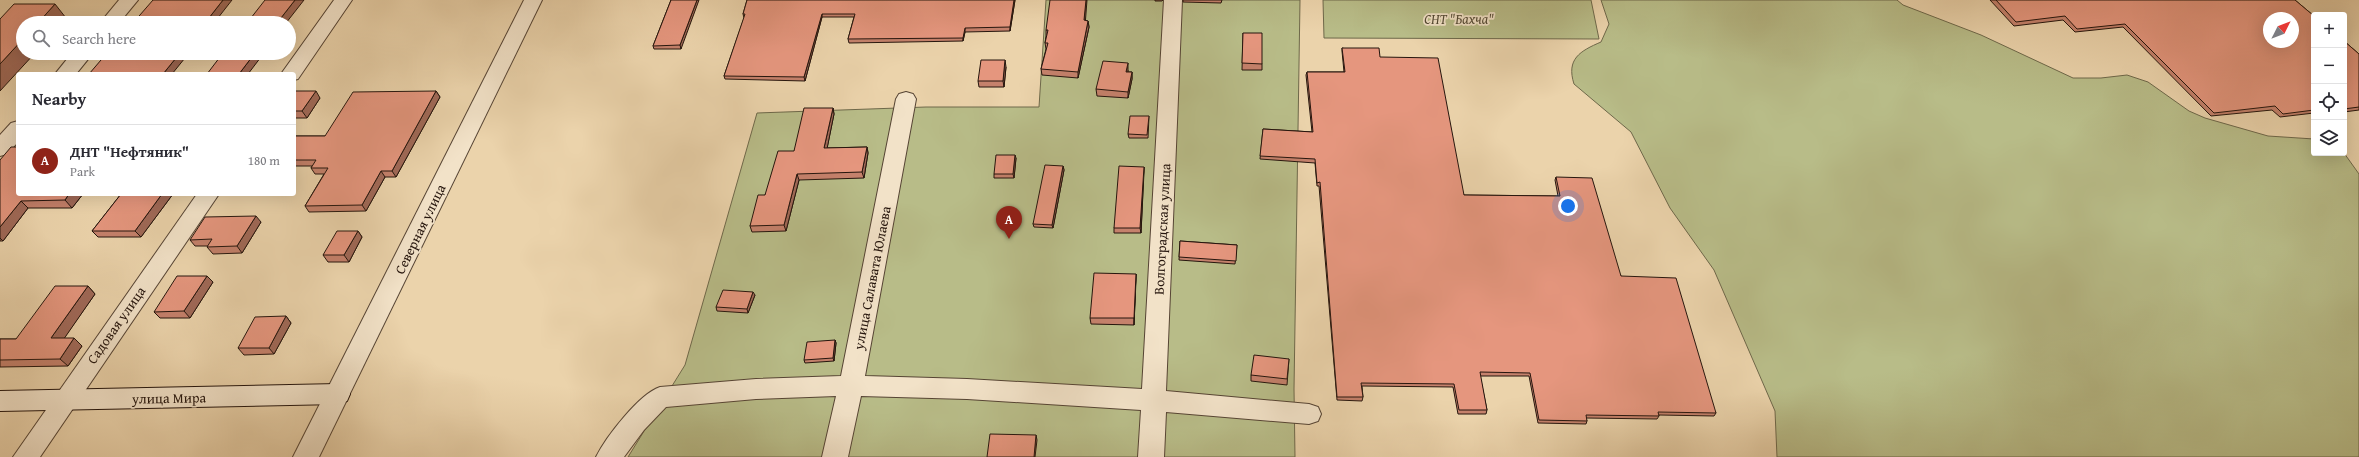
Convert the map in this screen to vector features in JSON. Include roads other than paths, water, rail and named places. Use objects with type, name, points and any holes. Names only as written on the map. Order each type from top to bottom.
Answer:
[{"type":"street","points":[[115,16],[129,0]]},
{"type":"street","points":[[292,72],[343,0]]},
{"type":"street","name":"Северная улица","points":[[306,457],[533,0]]},
{"type":"street","name":"Волгоградская улица","points":[[1151,457],[1173,0]]},
{"type":"street","points":[[67,72],[77,60]]},
{"type":"street","name":"улица Салавата Юлаева","points":[[835,457],[851,386],[906,99]]},
{"type":"street","points":[[0,149],[16,130]]},
{"type":"street","name":"Садовая улица","points":[[26,457],[207,196]]},
{"type":"street","points":[[609,457],[635,423],[660,397],[705,393],[851,386],[991,389],[1154,400],[1309,414]]},
{"type":"street","name":"улица Мира","points":[[0,401],[338,394]]},
{"type":"place","name":"ДНТ \"Нефтяник\"","points":[[1009,239]]},
{"type":"park label","name":"СНТ \"Бахча\"","points":[[1459,19]]}]
